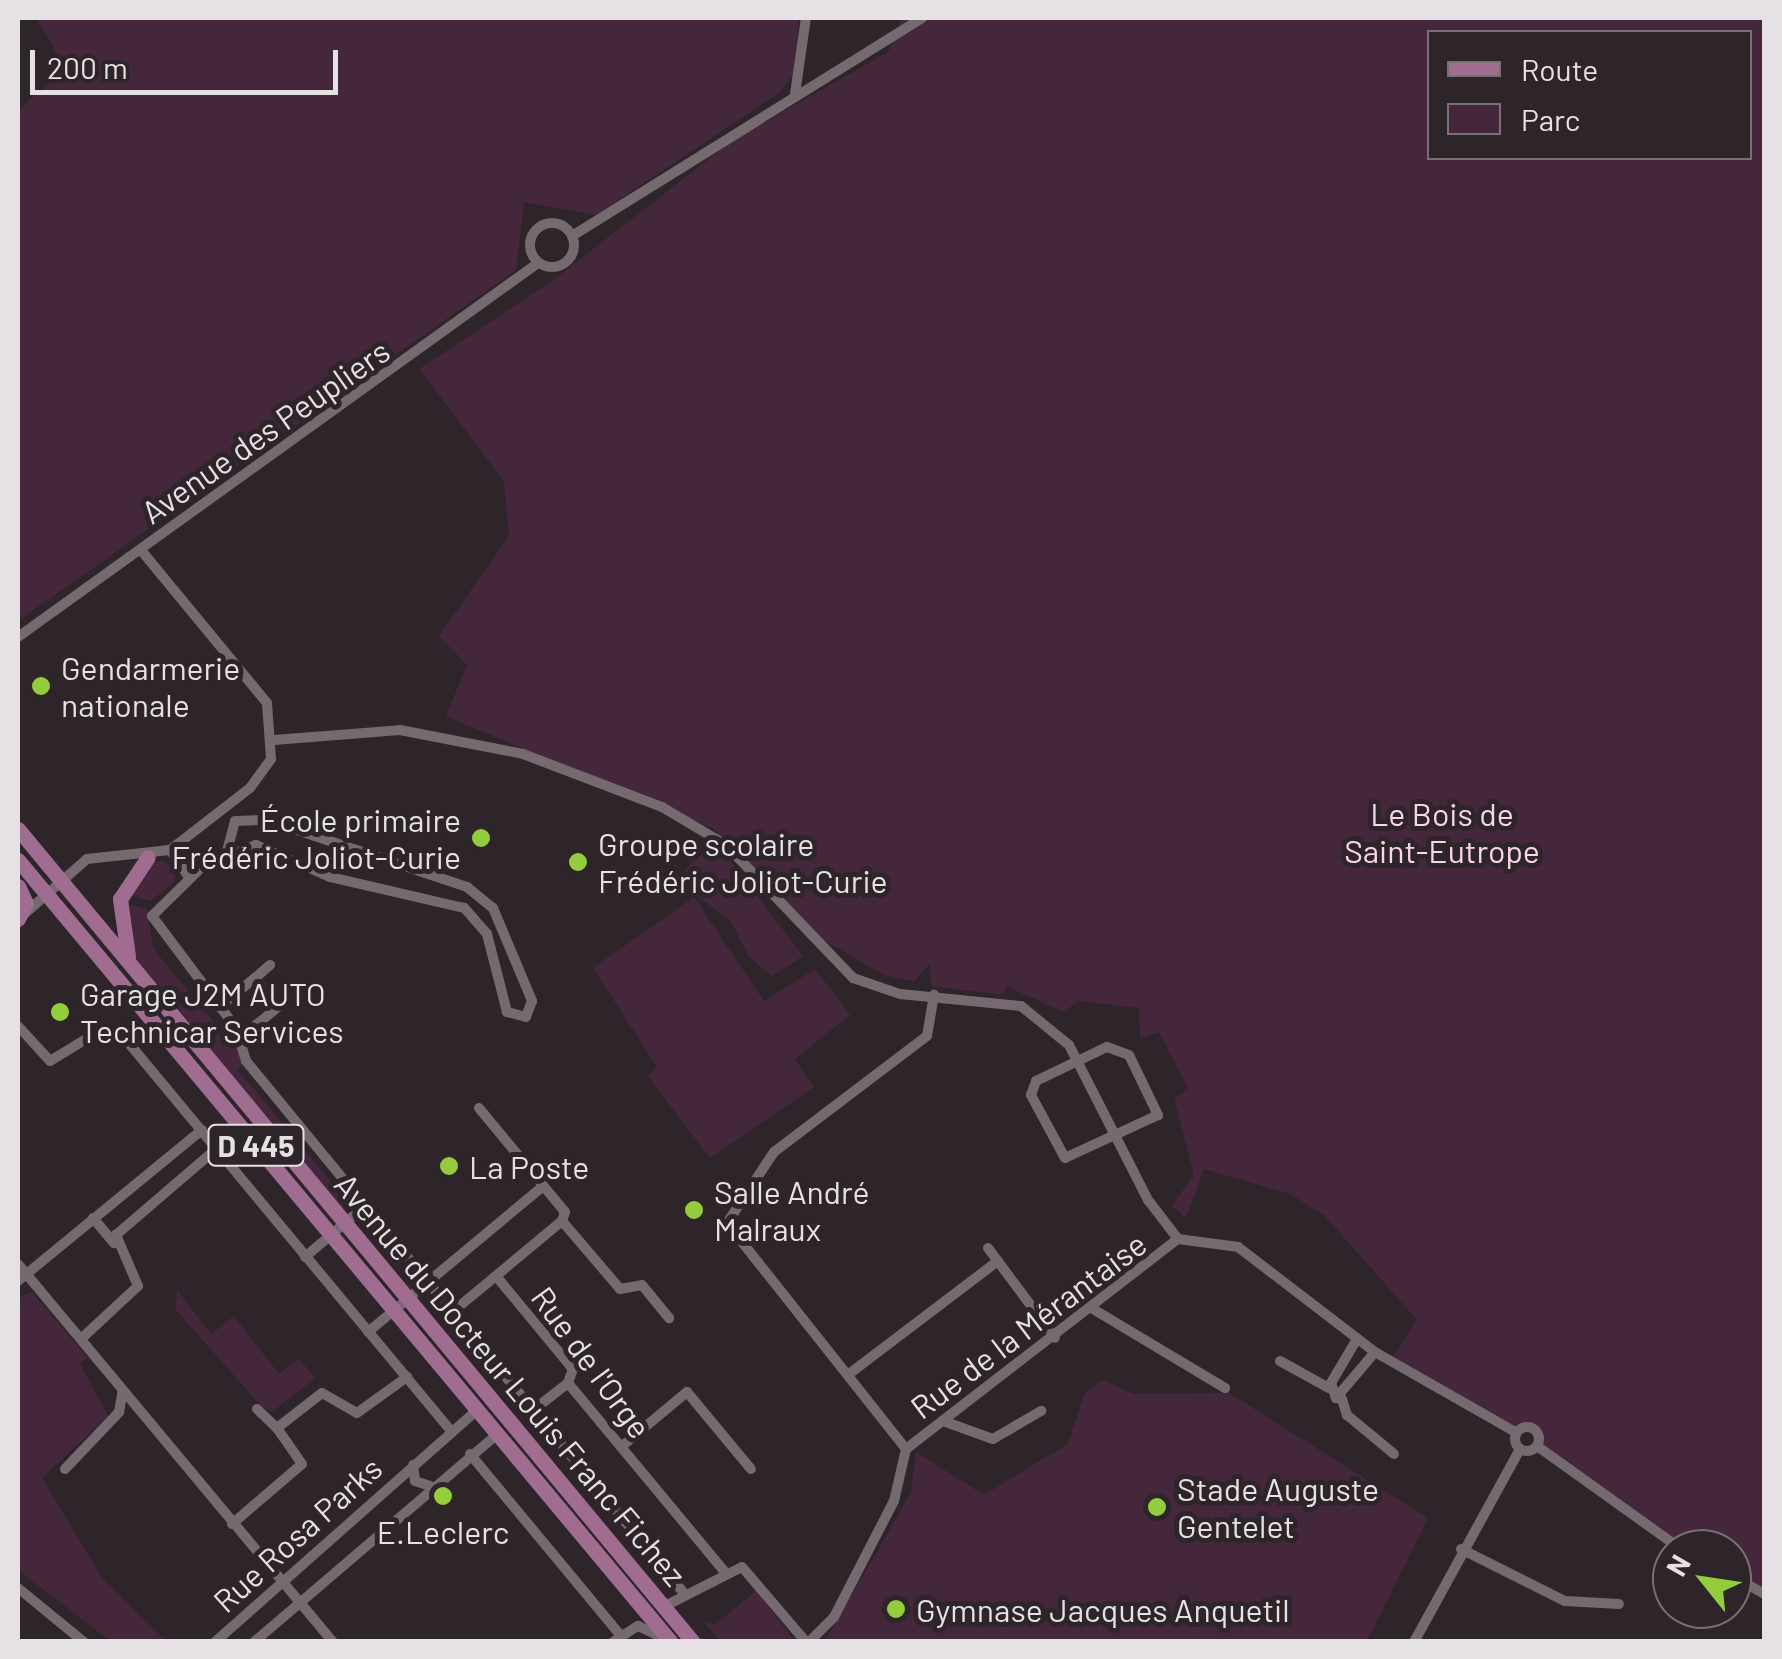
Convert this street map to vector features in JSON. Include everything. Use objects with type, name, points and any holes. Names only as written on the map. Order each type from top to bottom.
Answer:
[{"type":"main road","name":"Avenue du Docteur Louis Franc Fichez","points":[[18,829],[409,1301],[490,1415],[667,1642]]},
{"type":"main road","points":[[18,849],[44,879],[60,880]]},
{"type":"main road","points":[[136,974],[120,899],[148,856]]},
{"type":"main road","name":"Avenue du Docteur Louis Franc Fichez","points":[[18,860],[394,1313],[587,1512],[693,1642]]},
{"type":"main road","points":[[18,886],[26,903],[18,919]]},
{"type":"main road","points":[[46,893],[58,892],[136,974]]},
{"type":"main road","points":[[490,1415],[587,1512]]},
{"type":"street","points":[[795,95],[806,18]]},
{"type":"street","name":"Avenue des Peupliers","points":[[18,637],[538,263],[564,263],[572,236],[922,18]]},
{"type":"street","points":[[538,263],[530,244],[539,226],[562,224],[572,236]]},
{"type":"street","points":[[18,919],[87,859],[148,856],[170,850],[257,781],[274,740],[267,703],[141,550]]},
{"type":"street","points":[[274,740],[449,735],[582,776],[726,845],[853,978],[1021,1006],[1078,1060],[1118,1139],[1178,1238],[1238,1247],[1375,1352],[1515,1432],[1535,1430],[1538,1446],[1652,1529]]},
{"type":"street","points":[[228,851],[239,819],[301,831],[478,894],[493,908],[532,1001],[521,1018],[505,1005],[487,934],[464,908],[330,877],[256,845],[228,851],[189,876],[157,902],[153,923],[220,1008],[240,1039],[246,1060],[536,1408],[683,1592]]},
{"type":"street","points":[[170,850],[189,876]]},
{"type":"street","points":[[220,1008],[270,965]]},
{"type":"street","points":[[240,1039],[278,1007],[255,978]]},
{"type":"street","points":[[665,1606],[724,1571],[742,1567],[807,1642],[834,1617],[894,1501],[906,1449],[729,1230],[729,1216],[774,1152],[927,1036],[934,994]]},
{"type":"street","points":[[490,1009],[505,1005]]},
{"type":"street","points":[[18,1026],[50,1060],[115,1030],[452,1432]]},
{"type":"street","points":[[1122,1050],[1158,1109],[1156,1120],[1118,1139],[1064,1158],[1033,1102],[1036,1081],[1078,1060],[1122,1050]]},
{"type":"street","points":[[462,1304],[562,1222],[565,1212],[479,1108]]},
{"type":"street","points":[[22,1278],[202,1130]]},
{"type":"street","points":[[114,1242],[216,1149]]},
{"type":"street","points":[[368,1332],[543,1186]]},
{"type":"street","points":[[305,1257],[367,1204]]},
{"type":"street","points":[[81,1339],[138,1286],[114,1242],[93,1218]]},
{"type":"street","points":[[562,1222],[620,1289],[642,1285],[670,1318]]},
{"type":"street","name":"Rue de la Mérantaise","points":[[906,1449],[1093,1309],[1178,1238]]},
{"type":"street","points":[[988,1248],[1055,1338]]},
{"type":"street","points":[[849,1374],[998,1262]]},
{"type":"street","points":[[18,1264],[22,1278],[81,1339],[333,1642]]},
{"type":"street","name":"Rue de l'Orge","points":[[496,1276],[573,1369],[568,1382],[724,1571]]},
{"type":"street","points":[[1093,1309],[1225,1388]]},
{"type":"street","points":[[1329,1388],[1358,1339]]},
{"type":"street","points":[[1342,1399],[1375,1352]]},
{"type":"street","points":[[1280,1360],[1329,1388],[1342,1399],[1347,1415],[1394,1454]]},
{"type":"street","points":[[276,1428],[316,1395],[335,1395],[358,1413],[407,1376]]},
{"type":"street","points":[[536,1408],[568,1382]]},
{"type":"street","points":[[65,1469],[119,1412],[123,1390]]},
{"type":"street","points":[[621,1447],[687,1392],[751,1469]]},
{"type":"street","points":[[232,1524],[302,1464],[257,1409]]},
{"type":"street","points":[[119,1412],[138,1410]]},
{"type":"street","points":[[944,1421],[993,1439],[1041,1411]]},
{"type":"street","name":"Rue Rosa Parks","points":[[215,1642],[278,1578],[413,1464],[452,1432],[490,1415]]},
{"type":"street","name":"Rue Rosa Parks","points":[[254,1642],[296,1600],[470,1454],[490,1415]]},
{"type":"street","points":[[1414,1642],[1461,1549],[1520,1449],[1515,1432]]},
{"type":"street","points":[[1520,1449],[1538,1446]]},
{"type":"street","points":[[470,1454],[617,1639],[638,1626],[667,1642]]},
{"type":"street","name":"Rue Rosa Parks","points":[[413,1464],[415,1481],[430,1486]]},
{"type":"street","points":[[1461,1549],[1565,1601],[1619,1604]]},
{"type":"street","points":[[18,1588],[84,1642]]},
{"type":"street","points":[[224,1632],[234,1642]]},
{"type":"green space","points":[[36,18],[799,18],[795,73],[779,93],[596,215],[524,202],[516,270],[18,621],[18,109],[66,69]]},
{"type":"green space","name":"Le Bois de Saint-Eutrope","points":[[902,18],[1764,18],[1764,1594],[1752,1587],[1752,1529],[1653,1529],[1537,1446],[1535,1430],[1515,1432],[1390,1362],[1417,1320],[1324,1215],[1290,1194],[1204,1169],[1186,1218],[1172,1206],[1194,1174],[1174,1099],[1188,1089],[1159,1032],[1140,1038],[1139,1008],[1079,1001],[1063,1012],[1006,986],[1003,995],[931,986],[930,963],[914,982],[884,975],[814,935],[712,828],[446,716],[467,665],[439,636],[509,536],[504,481],[419,369],[552,281],[732,141],[888,52]]},
{"type":"green space","points":[[706,845],[727,856],[803,956],[772,976],[749,957],[730,920],[677,881]]},
{"type":"green space","points":[[162,860],[176,869],[174,882],[151,901],[126,894],[145,866]]},
{"type":"green space","points":[[694,897],[764,1001],[815,969],[850,1015],[795,1059],[814,1087],[710,1158],[648,1076],[657,1067],[593,968]]},
{"type":"green space","points":[[126,903],[146,909],[154,950],[222,1031],[229,1027],[244,1063],[237,1069],[344,1197],[351,1193],[355,1209],[342,1209],[133,958]]},
{"type":"green space","points":[[177,1290],[211,1334],[234,1316],[279,1374],[299,1359],[315,1378],[272,1412],[262,1407],[176,1310]]},
{"type":"green space","points":[[31,1291],[87,1357],[80,1364],[108,1416],[42,1478],[103,1579],[166,1641],[110,1641],[18,1570],[18,1299]]},
{"type":"green space","name":"Stade Auguste Gentelet","points":[[1103,1380],[1133,1394],[1229,1393],[1428,1518],[1367,1641],[825,1641],[911,1493],[916,1452],[984,1495],[1068,1444],[1085,1392]]},
{"type":"green space","points":[[756,1591],[795,1641],[721,1641],[703,1622],[715,1625]]},
{"type":"tunnel","points":[[388,1536],[395,1543]]},
{"type":"place","name":"Gendarmerie nationale","points":[[41,686]]},
{"type":"place","name":"École primaire Frédéric Joliot-Curie","points":[[481,838]]},
{"type":"place","name":"Groupe scolaire Frédéric Joliot-Curie","points":[[578,862]]},
{"type":"place","name":"Garage J2M AUTO Technicar Services","points":[[60,1012]]},
{"type":"place","name":"La Poste","points":[[449,1166]]},
{"type":"place","name":"Salle André Malraux","points":[[694,1210]]},
{"type":"place","name":"E.Leclerc","points":[[443,1496]]},
{"type":"place","name":"Stade Auguste Gentelet","points":[[1157,1507]]},
{"type":"place","name":"Gymnase Jacques Anquetil","points":[[896,1609]]}]
